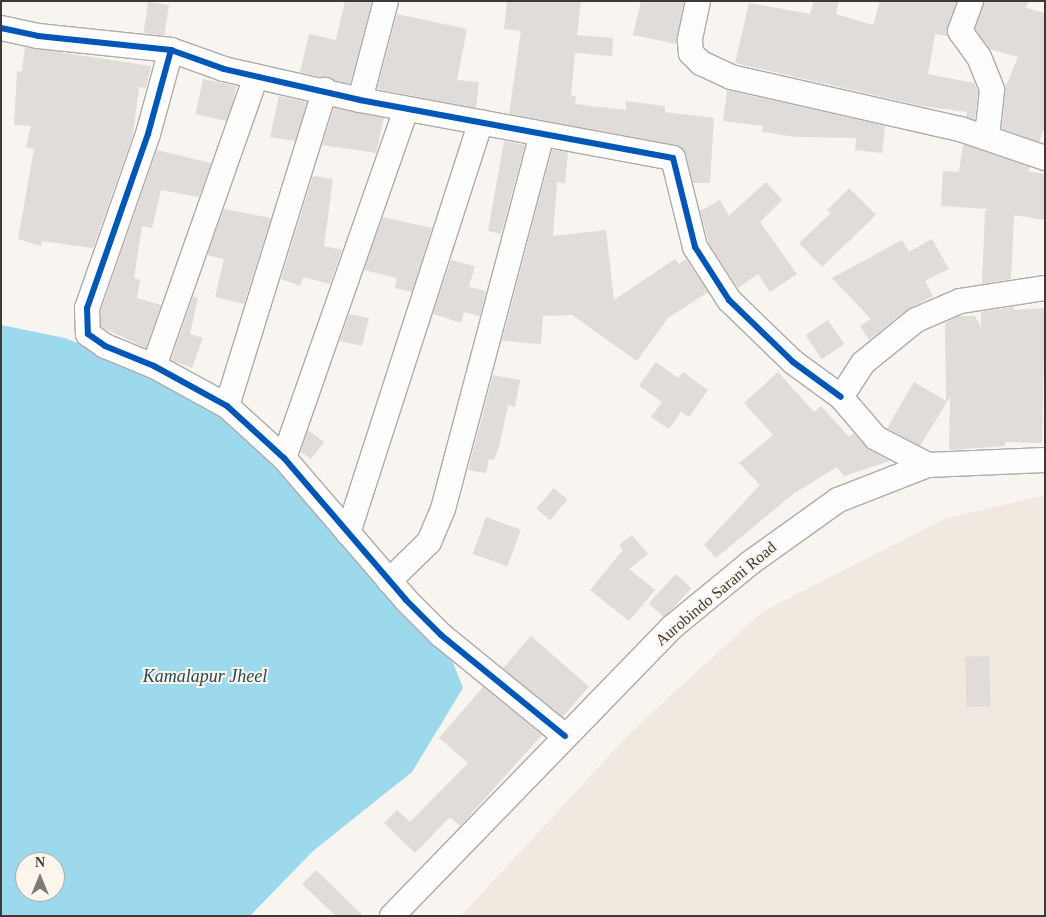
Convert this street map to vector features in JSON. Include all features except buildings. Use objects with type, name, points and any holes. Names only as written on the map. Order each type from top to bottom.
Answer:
[{"type":"street","points":[[360,100],[386,1]]},
{"type":"street","points":[[698,1],[690,40],[691,53],[701,63],[731,77],[986,137],[1045,158]]},
{"type":"street","points":[[971,1],[960,31],[979,58],[992,90],[986,137]]},
{"type":"street","points":[[1,28],[38,36],[171,50],[256,76],[326,90],[360,100],[673,158],[695,247],[729,300],[793,362],[840,397],[876,438],[928,465]]},
{"type":"street","points":[[171,50],[148,134],[98,272],[85,321],[88,334],[97,342],[154,366],[227,406],[284,458],[389,581],[441,635],[565,736]]},
{"type":"street","points":[[154,366],[256,76]]},
{"type":"street","points":[[227,406],[326,90]]},
{"type":"street","points":[[284,458],[406,109]]},
{"type":"street","points":[[348,533],[481,122]]},
{"type":"street","points":[[389,581],[429,542],[443,510],[542,134]]},
{"type":"street","points":[[840,397],[863,363],[916,320],[960,301],[1045,288]]},
{"type":"street","name":"Aurobindo Sarani Road","points":[[392,916],[671,628],[750,563],[838,500],[928,465],[1045,460]]},
{"type":"shaded area","points":[[1045,495],[1045,916],[461,916],[632,731],[762,612],[944,519]]},
{"type":"water","name":"Kamalapur Jheel","points":[[1,325],[65,338],[244,409],[448,650],[463,688],[412,772],[313,851],[250,916],[1,916]]},
{"type":"cycle path","points":[[1,28],[38,36],[171,50],[224,69],[360,100],[673,158],[695,247],[729,300],[793,362],[841,397]]},
{"type":"cycle path","points":[[171,50],[148,134],[87,308],[88,334],[105,346],[154,366],[227,406],[284,458],[406,600],[441,635],[565,736]]}]
